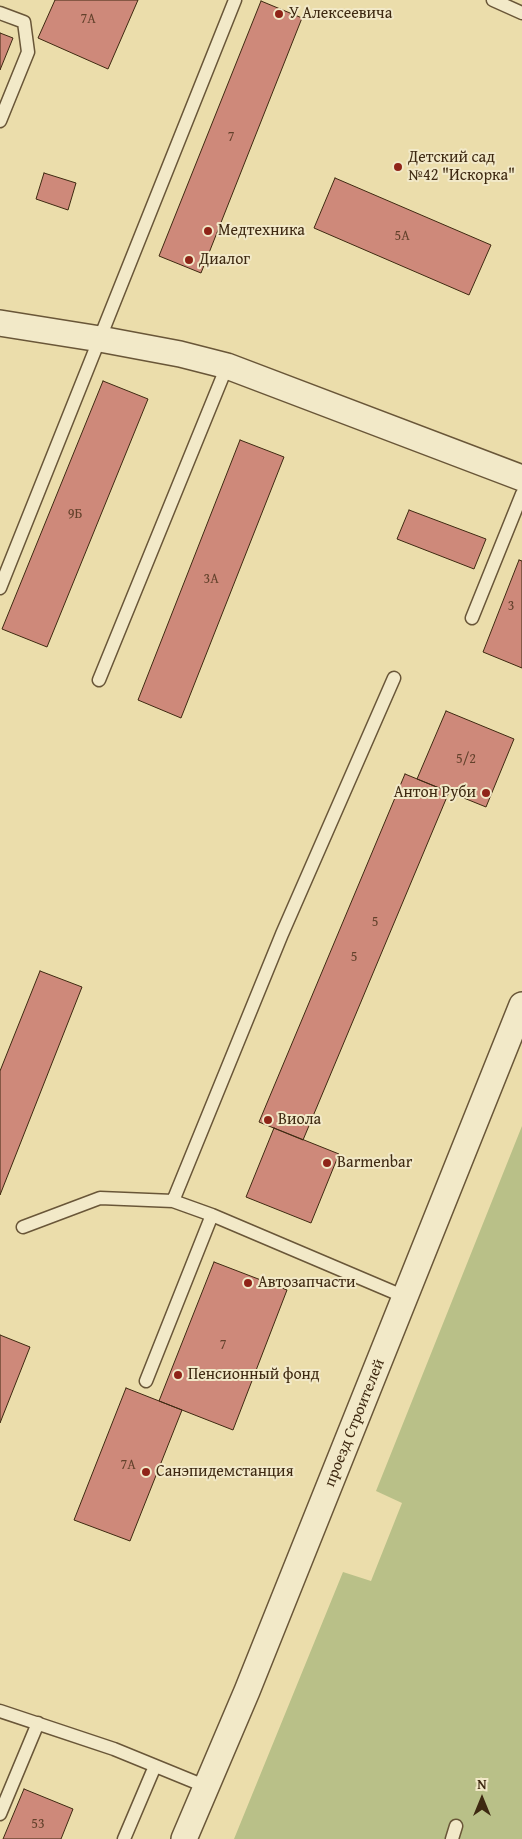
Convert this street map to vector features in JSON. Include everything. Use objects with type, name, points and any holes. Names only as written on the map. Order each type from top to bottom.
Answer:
[{"type":"street","points":[[0,323],[180,354],[227,366],[522,478]]},
{"type":"street","name":"проезд Строителей","points":[[184,1839],[522,1005]]},
{"type":"lane","points":[[0,588],[235,0]]},
{"type":"lane","points":[[493,0],[522,13]]},
{"type":"lane","points":[[0,13],[24,22],[28,52],[0,121]]},
{"type":"lane","points":[[99,680],[227,366]]},
{"type":"lane","points":[[472,618],[522,494]]},
{"type":"lane","points":[[173,1201],[282,934],[394,678]]},
{"type":"lane","points":[[23,1227],[100,1198],[173,1201],[212,1215],[405,1297]]},
{"type":"lane","points":[[146,1381],[212,1215]]},
{"type":"lane","points":[[0,1711],[114,1749],[206,1787]]},
{"type":"lane","points":[[0,1814],[38,1723]]},
{"type":"lane","points":[[129,1837],[155,1766]]},
{"type":"lane","points":[[452,1839],[456,1826]]},
{"type":"green space","points":[[522,1126],[522,1839],[234,1839],[343,1572],[371,1581],[402,1503],[376,1491]]},
{"type":"building","points":[[55,0],[138,0],[108,69],[38,38]]},
{"type":"building","points":[[261,1],[302,18],[201,273],[159,256]]},
{"type":"building","points":[[0,33],[13,38],[0,70]]},
{"type":"building","points":[[44,173],[76,183],[68,210],[36,199]]},
{"type":"building","points":[[335,178],[491,245],[469,295],[314,228]]},
{"type":"building","points":[[103,381],[148,399],[47,647],[2,629]]},
{"type":"building","points":[[240,440],[284,457],[181,718],[138,700]]},
{"type":"building","points":[[409,510],[486,539],[474,569],[397,539]]},
{"type":"building","points":[[519,560],[522,561],[522,668],[483,652]]},
{"type":"building","points":[[446,711],[514,739],[486,807],[417,779]]},
{"type":"building","points":[[405,774],[449,792],[303,1140],[259,1122]]},
{"type":"building","points":[[40,971],[82,987],[0,1195],[0,1071]]},
{"type":"building","points":[[274,1128],[339,1154],[311,1223],[246,1197]]},
{"type":"building","points":[[214,1262],[287,1290],[233,1430],[159,1401]]},
{"type":"building","points":[[0,1335],[30,1347],[0,1423]]},
{"type":"building","points":[[126,1388],[182,1410],[130,1541],[74,1520]]},
{"type":"building","points":[[24,1789],[73,1809],[61,1839],[3,1839]]},
{"type":"place","name":"У Алексеевича","points":[[279,14]]},
{"type":"place","name":"Детский сад №42 \"Искорка\"","points":[[398,167]]},
{"type":"place","name":"Медтехника","points":[[208,231]]},
{"type":"place","name":"Диалог","points":[[189,260]]},
{"type":"place","name":"Антон Руби","points":[[486,793]]},
{"type":"place","name":"Виола","points":[[268,1120]]},
{"type":"place","name":"Barmenbar","points":[[327,1163]]},
{"type":"place","name":"Автозапчасти","points":[[248,1283]]},
{"type":"place","name":"Пенсионный фонд","points":[[178,1375]]},
{"type":"place","name":"Санэпидемстанция","points":[[146,1472]]}]
